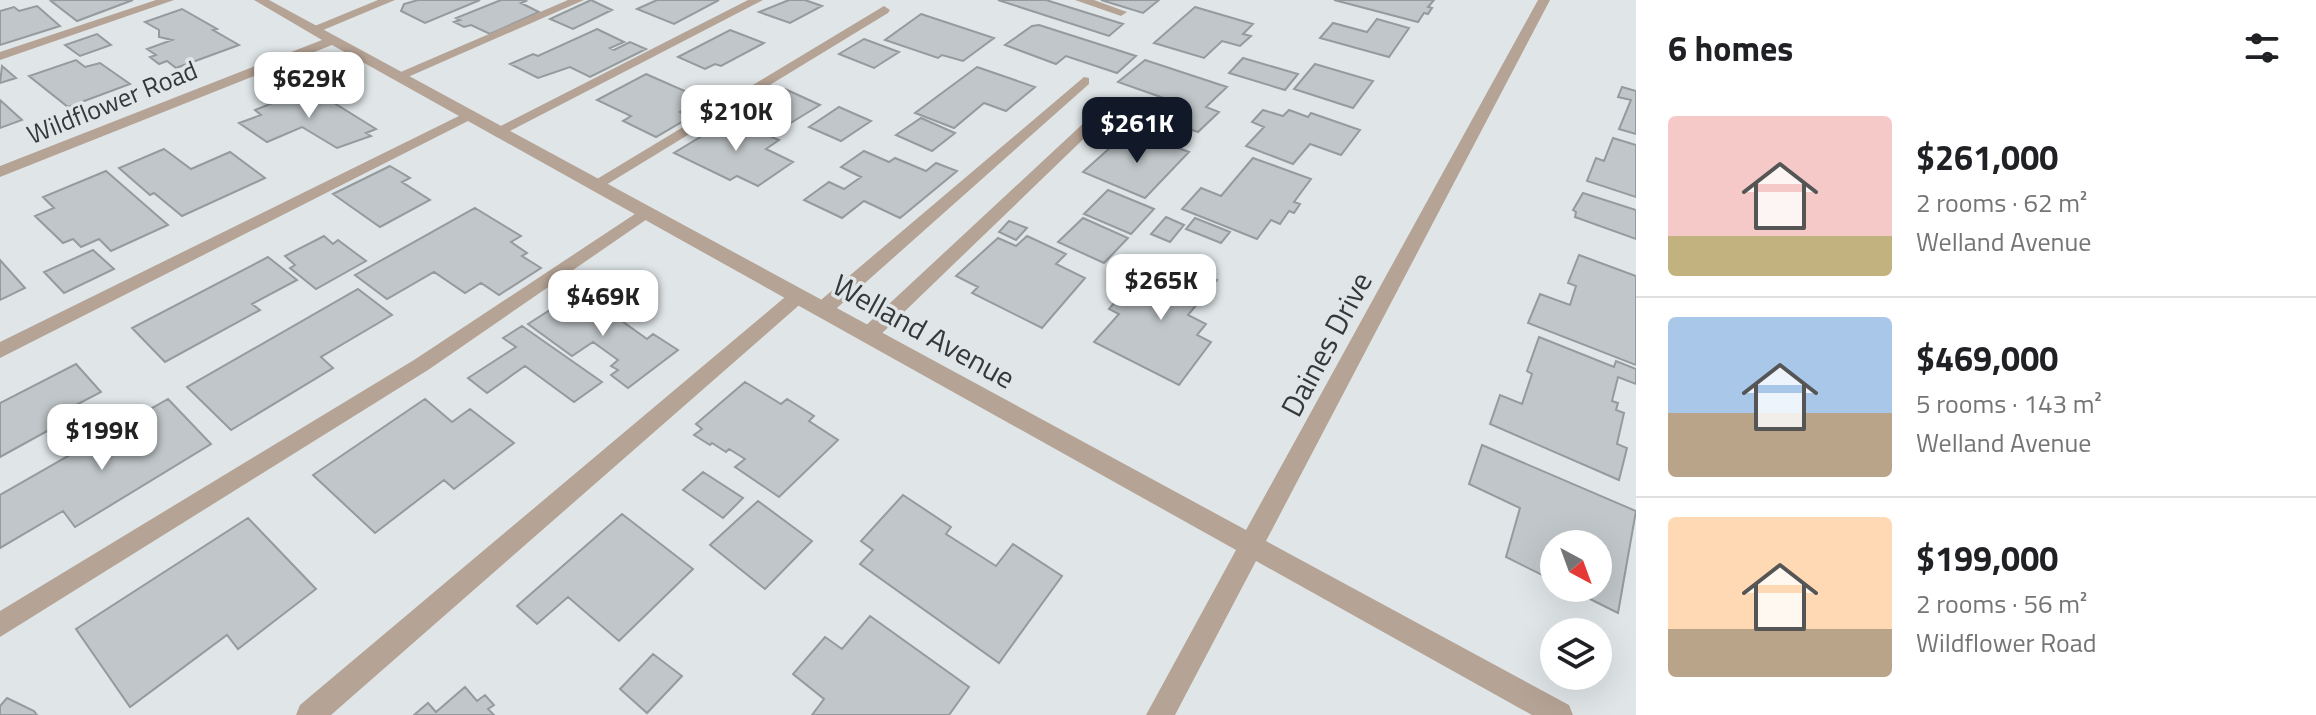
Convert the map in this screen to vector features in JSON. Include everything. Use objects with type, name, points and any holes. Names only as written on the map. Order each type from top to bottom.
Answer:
[{"type":"street","points":[[0,56],[168,0]]},
{"type":"street","name":"Welland Avenue","points":[[260,0],[1559,715]]},
{"type":"street","points":[[311,30],[389,0]]},
{"type":"street","points":[[396,77],[578,0]]},
{"type":"street","points":[[497,132],[757,0]]},
{"type":"street","points":[[1081,0],[1121,12]]},
{"type":"street","name":"Daines Drive","points":[[1160,715],[1544,0]]},
{"type":"street","points":[[595,185],[884,10]]},
{"type":"street","name":"Wildflower Road","points":[[0,172],[330,41]]},
{"type":"street","points":[[822,310],[1084,81]]},
{"type":"street","points":[[0,351],[467,116]]},
{"type":"street","points":[[868,335],[1093,122]]},
{"type":"street","points":[[0,625],[408,373],[644,213]]},
{"type":"street","points":[[310,715],[798,296]]},
{"type":"building","points":[[133,0],[77,21],[51,1]]},
{"type":"building","points":[[418,0],[480,0],[425,23],[401,11],[404,4]]},
{"type":"building","points":[[501,0],[524,0],[521,3],[539,12],[490,34],[471,25],[464,27],[454,22],[460,20],[456,18]]},
{"type":"building","points":[[591,0],[612,10],[573,29],[550,19]]},
{"type":"building","points":[[657,0],[719,0],[674,24],[637,9]]},
{"type":"building","points":[[789,0],[805,0],[822,6],[790,23],[759,12]]},
{"type":"building","points":[[998,0],[1046,0],[1123,24],[1109,36]]},
{"type":"building","points":[[1101,0],[1159,0],[1143,13]]},
{"type":"building","points":[[1334,0],[1434,0],[1428,7],[1432,8],[1428,14],[1424,13],[1418,22]]},
{"type":"building","points":[[37,6],[60,26],[0,45],[0,11],[14,7],[19,11]]},
{"type":"building","points":[[1195,7],[1253,24],[1243,34],[1251,36],[1240,46],[1222,41],[1204,58],[1154,43]]},
{"type":"building","points":[[182,9],[239,45],[176,68],[167,61],[159,64],[150,57],[156,55],[147,49],[172,40],[159,37],[159,30],[145,22]]},
{"type":"building","points":[[921,14],[994,38],[963,61],[942,55],[938,58],[885,40]]},
{"type":"building","points":[[1377,19],[1409,28],[1389,57],[1320,38],[1333,23],[1367,32]]},
{"type":"building","points":[[1039,25],[1136,56],[1117,73],[1066,56],[1056,64],[1005,45],[1032,26]]},
{"type":"building","points":[[597,29],[624,42],[610,48],[614,50],[630,42],[646,49],[590,77],[570,67],[538,78],[510,64],[533,54],[538,56]]},
{"type":"building","points":[[730,30],[764,43],[721,66],[715,64],[705,69],[678,57]]},
{"type":"building","points":[[97,34],[111,45],[80,56],[65,45]]},
{"type":"building","points":[[864,39],[899,52],[874,68],[839,54]]},
{"type":"building","points":[[1243,58],[1298,74],[1285,90],[1229,73]]},
{"type":"building","points":[[76,60],[85,67],[100,63],[130,84],[68,107],[29,76]]},
{"type":"building","points":[[1145,60],[1227,87],[1206,107],[1219,112],[1198,132],[1155,117],[1172,101],[1118,82]]},
{"type":"building","points":[[1315,64],[1373,81],[1353,108],[1294,89]]},
{"type":"building","points":[[2,66],[16,78],[0,83]]},
{"type":"building","points":[[977,67],[1035,87],[1006,111],[984,103],[954,128],[915,113]]},
{"type":"building","points":[[646,74],[703,99],[680,112],[690,117],[656,137],[623,121],[631,116],[597,100]]},
{"type":"building","points":[[1622,87],[1636,91],[1636,134],[1619,129],[1631,100],[1618,97]]},
{"type":"building","points":[[310,88],[376,129],[366,133],[371,136],[337,148],[302,127],[267,142],[239,123],[261,115],[255,110]]},
{"type":"building","points":[[785,89],[820,105],[789,124],[782,121],[775,125],[746,112]]},
{"type":"building","points":[[0,100],[22,120],[0,128]]},
{"type":"building","points":[[839,107],[871,121],[841,141],[809,127]]},
{"type":"building","points":[[1263,110],[1283,116],[1289,110],[1308,117],[1311,113],[1360,130],[1341,155],[1310,144],[1293,164],[1246,146],[1264,127],[1252,122]]},
{"type":"building","points":[[921,118],[955,133],[932,151],[896,135]]},
{"type":"building","points":[[730,119],[779,140],[766,149],[793,162],[758,186],[737,176],[730,180],[674,153]]},
{"type":"building","points":[[1146,136],[1189,152],[1145,198],[1083,172],[1121,138],[1138,144]]},
{"type":"building","points":[[1613,138],[1636,145],[1636,197],[1587,181],[1596,158],[1604,161]]},
{"type":"building","points":[[164,149],[191,169],[230,152],[265,178],[182,216],[154,193],[150,195],[119,168]]},
{"type":"building","points":[[864,151],[889,162],[895,158],[926,171],[936,163],[957,171],[900,218],[864,201],[842,218],[804,200],[829,182],[844,189],[861,177],[841,167]]},
{"type":"building","points":[[1253,158],[1311,179],[1294,202],[1300,204],[1294,213],[1289,211],[1280,224],[1271,220],[1257,239],[1182,209],[1201,188],[1221,196]]},
{"type":"building","points":[[390,166],[410,178],[402,182],[430,200],[380,227],[333,194]]},
{"type":"building","points":[[106,171],[168,225],[111,251],[99,239],[81,247],[73,239],[63,243],[35,216],[54,208],[43,197]]},
{"type":"building","points":[[1108,190],[1154,209],[1131,234],[1084,214]]},
{"type":"building","points":[[1583,193],[1636,210],[1636,239],[1575,217],[1573,210]]},
{"type":"building","points":[[475,208],[521,236],[511,242],[527,253],[522,256],[541,268],[499,295],[481,283],[465,293],[434,272],[387,299],[355,275]]},
{"type":"building","points":[[1166,217],[1184,225],[1170,242],[1151,234]]},
{"type":"building","points":[[1083,218],[1128,238],[1104,263],[1058,242]]},
{"type":"building","points":[[1195,218],[1230,232],[1221,243],[1186,229]]},
{"type":"building","points":[[1009,221],[1027,228],[1016,240],[999,232]]},
{"type":"building","points":[[324,236],[333,244],[338,240],[366,261],[316,289],[290,268],[295,265],[285,256]]},
{"type":"building","points":[[1027,236],[1066,254],[1056,264],[1085,278],[1042,328],[972,293],[978,287],[956,276],[998,238],[1016,246]]},
{"type":"building","points":[[93,250],[114,269],[64,293],[44,272]]},
{"type":"building","points":[[1579,255],[1636,276],[1636,365],[1528,323],[1540,294],[1570,305],[1576,286],[1568,283]]},
{"type":"building","points":[[268,257],[297,280],[252,304],[260,310],[165,362],[132,328]]},
{"type":"building","points":[[1168,258],[1217,280],[1188,315],[1206,324],[1197,335],[1211,342],[1179,385],[1094,342],[1119,314],[1109,309],[1128,287],[1138,291]]},
{"type":"building","points":[[0,260],[25,288],[0,300]]},
{"type":"building","points":[[358,289],[392,315],[321,357],[333,368],[231,430],[187,387]]},
{"type":"building","points":[[575,294],[608,317],[616,311],[627,318],[622,321],[647,339],[653,334],[678,350],[628,388],[611,375],[618,370],[611,366],[618,360],[593,342],[572,356],[528,324]]},
{"type":"building","points":[[522,326],[602,382],[574,402],[525,366],[487,393],[468,378],[516,347],[503,338]]},
{"type":"building","points":[[1539,337],[1614,367],[1616,361],[1636,369],[1636,384],[1618,377],[1612,401],[1618,403],[1616,410],[1624,413],[1617,444],[1627,448],[1619,480],[1490,424],[1500,395],[1522,404],[1532,374],[1527,371]]},
{"type":"building","points":[[76,364],[101,392],[74,406],[80,413],[0,457],[0,403]]},
{"type":"building","points":[[745,382],[781,404],[787,399],[814,416],[809,421],[838,440],[779,497],[735,467],[745,459],[694,435],[702,429],[696,424]]},
{"type":"building","points":[[168,399],[211,444],[75,527],[63,511],[0,548],[0,495]]},
{"type":"building","points":[[425,399],[452,422],[470,409],[514,443],[454,489],[444,480],[375,533],[313,475]]},
{"type":"building","points":[[1482,445],[1636,511],[1618,613],[1596,602],[1612,602],[1612,530],[1540,530],[1540,574],[1506,557],[1520,508],[1469,484]]},
{"type":"building","points":[[703,472],[743,498],[723,518],[683,490]]},
{"type":"building","points":[[903,495],[951,527],[946,534],[996,566],[1013,544],[1062,576],[999,663],[860,564],[873,550],[861,541]]},
{"type":"building","points":[[758,501],[812,541],[765,589],[710,545]]},
{"type":"building","points":[[622,514],[693,569],[619,641],[568,597],[537,624],[517,606]]},
{"type":"building","points":[[248,518],[316,589],[238,649],[227,635],[130,707],[76,629]]},
{"type":"building","points":[[870,616],[969,687],[949,715],[812,715],[824,699],[793,674],[825,637],[842,649]]},
{"type":"building","points":[[653,654],[682,676],[647,713],[620,689]]},
{"type":"building","points":[[465,687],[477,701],[485,695],[494,705],[488,709],[494,715],[414,715],[428,703],[436,712]]},
{"type":"building","points":[[7,698],[37,715],[0,715],[0,706]]}]
